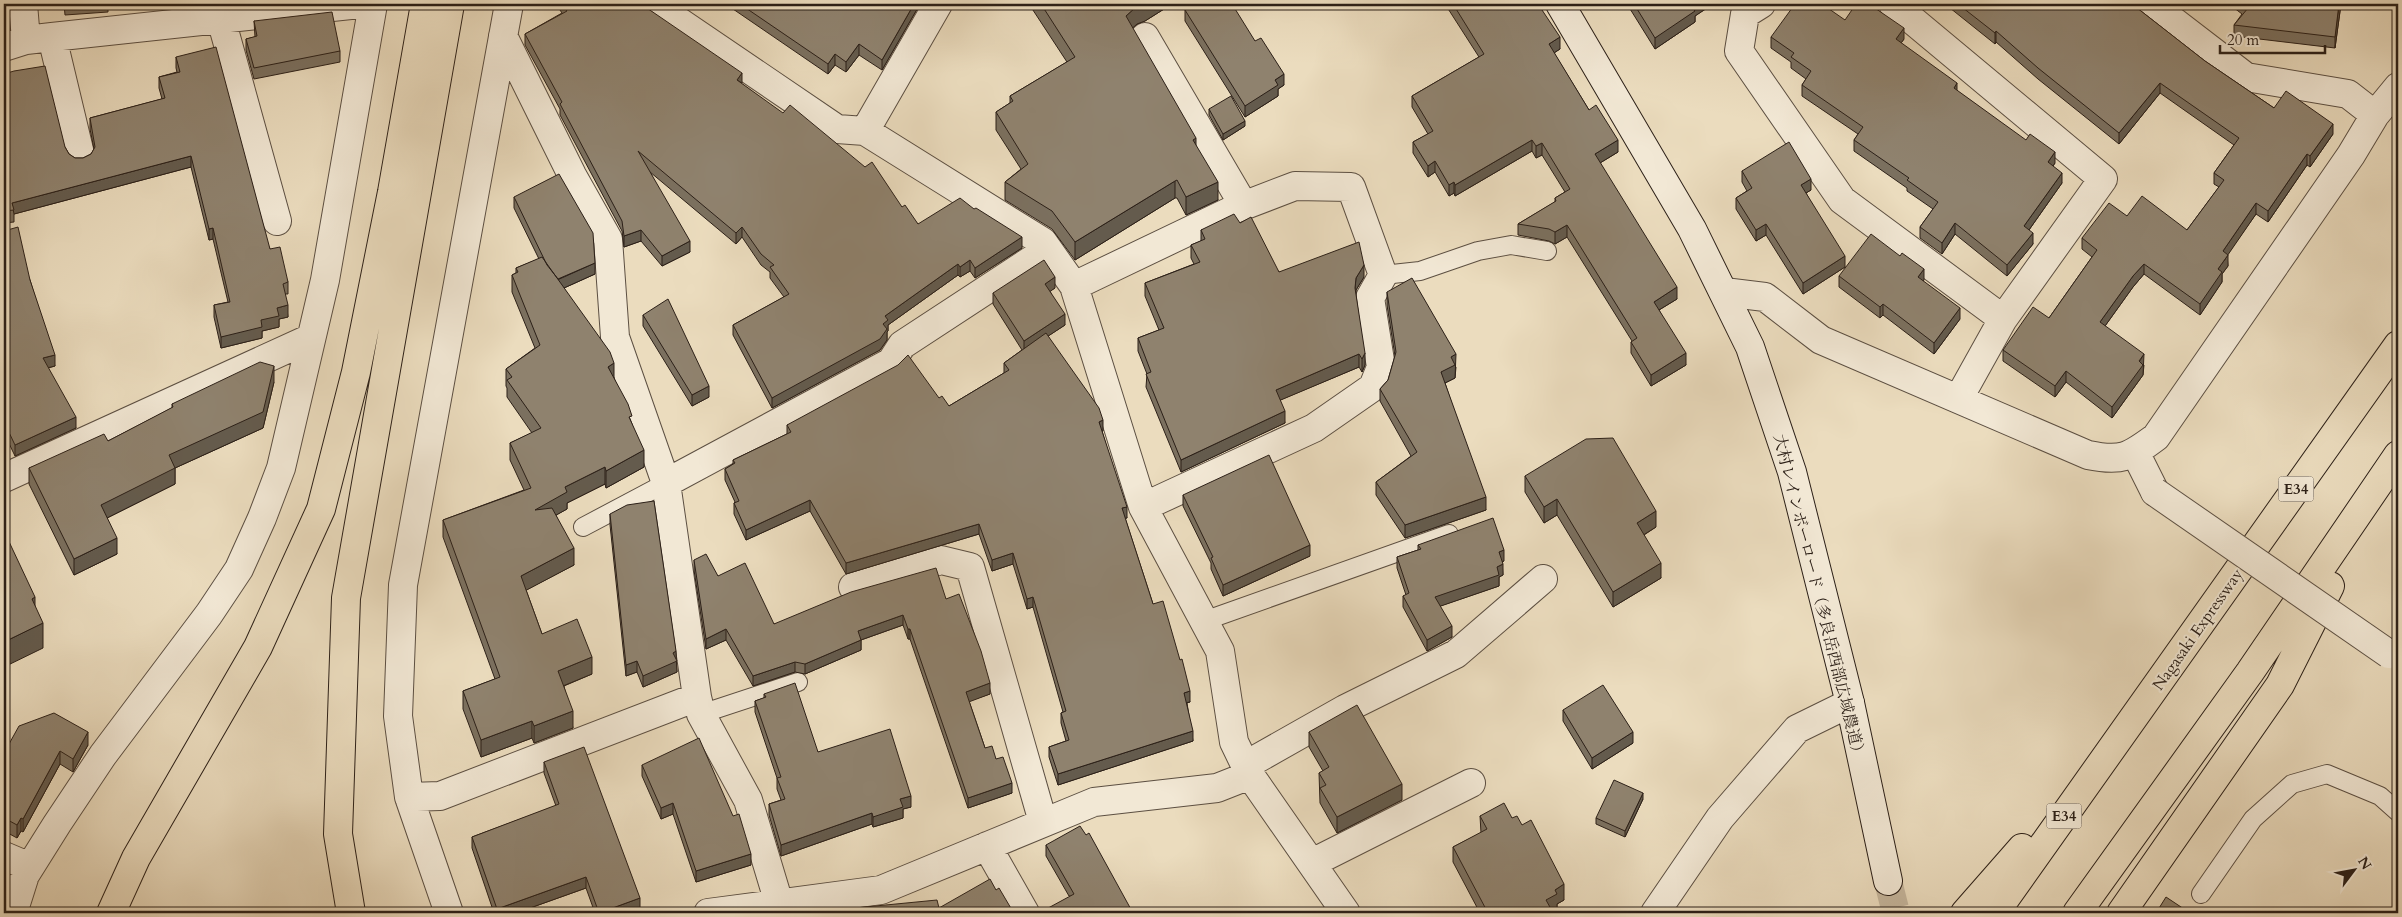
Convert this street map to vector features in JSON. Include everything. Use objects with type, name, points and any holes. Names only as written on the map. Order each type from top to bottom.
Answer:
[{"type":"highway","points":[[111,913],[136,858],[258,647],[321,509],[356,372],[392,192],[425,4]]},
{"type":"highway","points":[[350,913],[338,834],[346,598],[450,4]]},
{"type":"highway","name":"Nagasaki Expressway","points":[[1995,913],[2398,344]]},
{"type":"highway","points":[[2078,913],[2250,672],[2394,462]]},
{"type":"highway","points":[[2121,913],[2280,685],[2394,462]]},
{"type":"highway","points":[[1966,913],[2133,719]]},
{"type":"street","points":[[23,4],[15,44],[52,37],[220,19],[274,9],[360,4]]},
{"type":"street","points":[[13,913],[25,875],[30,867],[103,756],[209,614],[239,568],[281,468],[326,280],[373,4]]},
{"type":"street","points":[[448,913],[409,797],[398,716],[402,585],[509,4]]},
{"type":"street","points":[[865,131],[938,4]]},
{"type":"street","points":[[1761,4],[1745,14],[1739,51],[1842,200],[2003,319]]},
{"type":"street","points":[[1892,4],[2103,179],[2003,319],[1959,398]]},
{"type":"street","points":[[2151,4],[2246,77],[2348,94],[2375,115]]},
{"type":"street","points":[[661,6],[838,129],[865,131],[1043,242],[1074,286],[1143,507],[1220,651],[1234,742],[1248,770],[1346,913]]},
{"type":"street","name":"大村レインボーロード（多良岳西部広域農道）","points":[[1568,7],[1692,229],[1750,347],[1792,472],[1850,703],[1888,881]]},
{"type":"street","points":[[220,19],[277,221]]},
{"type":"street","points":[[504,36],[572,175],[608,239],[615,338],[666,483],[699,706],[748,800],[770,907]]},
{"type":"street","points":[[52,37],[80,154]]},
{"type":"street","points":[[1145,37],[1244,206]]},
{"type":"street","points":[[1724,292],[1765,297],[1821,340],[2088,455],[2111,460],[2135,452],[2156,437],[2351,155],[2375,115],[2398,87]]},
{"type":"street","points":[[1074,286],[1244,206],[1295,186],[1350,188],[1383,275],[1370,298],[1381,367],[1373,387],[1314,428],[1143,507]]},
{"type":"street","points":[[666,483],[891,362],[902,345],[1047,250]]},
{"type":"street","points":[[4,478],[311,338]]},
{"type":"street","points":[[2135,452],[2155,492],[2394,656]]},
{"type":"street","points":[[853,587],[941,560],[970,567],[1043,822]]},
{"type":"street","points":[[708,913],[770,907],[881,890],[1094,802],[1217,788],[1345,709],[1456,654],[1543,579]]},
{"type":"street","points":[[1655,913],[1720,818],[1797,729],[1850,703]]},
{"type":"street","points":[[409,797],[440,796],[699,706]]},
{"type":"street","points":[[1312,863],[1471,783]]},
{"type":"street","points":[[987,846],[1025,913]]},
{"type":"street","points":[[4,856],[30,867]]},
{"type":"lane","points":[[1383,275],[1420,271],[1478,251],[1511,245],[1547,251]]},
{"type":"lane","points":[[583,527],[666,483]]},
{"type":"lane","points":[[1204,621],[1469,527]]},
{"type":"lane","points":[[699,706],[798,682]]},
{"type":"lane","points":[[2200,894],[2253,819],[2292,784],[2327,774],[2380,796],[2398,812]]},
{"type":"building","points":[[562,4],[642,4],[742,73],[737,80],[783,113],[790,105],[865,167],[872,162],[902,207],[905,205],[918,224],[960,198],[974,209],[976,208],[1022,237],[975,268],[970,260],[960,267],[958,264],[885,316],[888,320],[883,324],[887,329],[880,339],[772,398],[733,325],[789,294],[770,267],[774,265],[761,254],[742,227],[736,233],[638,151],[690,241],[662,256],[641,230],[624,236],[622,221],[560,104],[562,102],[525,34],[567,11]]},
{"type":"building","points":[[740,4],[914,4],[882,60],[859,44],[846,62],[835,54],[828,64]]},
{"type":"building","points":[[1041,4],[1144,4],[1137,6],[1126,16],[1196,138],[1193,140],[1218,182],[1186,197],[1177,180],[1075,242],[1052,211],[1005,182],[1028,164],[996,112],[1013,101],[1010,96],[1075,57]]},
{"type":"building","points":[[1195,4],[1232,4],[1255,41],[1261,38],[1284,74],[1275,80],[1278,85],[1245,106],[1185,10]]},
{"type":"building","points":[[1453,4],[1538,4],[1560,37],[1549,44],[1589,110],[1596,105],[1618,140],[1595,154],[1677,287],[1654,302],[1686,353],[1651,375],[1631,342],[1637,338],[1567,225],[1555,232],[1549,229],[1518,224],[1556,201],[1555,198],[1570,189],[1542,143],[1536,146],[1532,140],[1455,185],[1454,182],[1449,185],[1435,161],[1428,166],[1413,142],[1433,131],[1412,96],[1484,54]]},
{"type":"building","points":[[1634,4],[1696,4],[1692,7],[1695,11],[1655,38]]},
{"type":"building","points":[[1795,4],[1822,4],[1845,20],[1856,4],[1869,4],[1904,28],[1896,39],[1957,83],[1954,88],[2026,140],[2030,134],[2055,152],[2048,162],[2062,173],[2024,226],[2033,233],[2007,265],[1955,223],[1942,243],[1920,227],[1938,202],[1907,180],[1909,178],[1854,140],[1863,127],[1802,85],[1811,71],[1791,57],[1794,53],[1771,37]]},
{"type":"building","points":[[1958,4],[2132,4],[2205,61],[2274,108],[2286,91],[2333,124],[2310,156],[2307,154],[2268,211],[2256,203],[2223,251],[2228,255],[2218,269],[2222,272],[2200,304],[2144,264],[2133,276],[2100,322],[2144,354],[2139,361],[2143,365],[2112,407],[2066,371],[2055,386],[2003,350],[2033,307],[2049,318],[2097,250],[2082,238],[2109,203],[2127,216],[2142,196],[2187,230],[2224,180],[2214,173],[2239,138],[2160,83],[2119,133],[2038,68],[1996,31],[1995,33]]},
{"type":"building","points":[[2243,4],[2339,4],[2335,37],[2234,25],[2248,8]]},
{"type":"building","points":[[332,12],[340,51],[254,68],[246,39],[257,36],[254,21]]},
{"type":"building","points":[[216,47],[270,249],[280,247],[288,282],[283,284],[288,305],[277,308],[279,316],[261,320],[262,327],[221,337],[214,305],[230,302],[213,228],[209,229],[191,156],[12,203],[14,210],[4,211],[4,74],[45,66],[65,147],[69,154],[75,158],[83,158],[91,154],[95,147],[90,118],[165,98],[159,77],[180,72],[176,57]]},
{"type":"building","points":[[1231,96],[1245,121],[1223,134],[1209,109]]},
{"type":"building","points":[[1789,142],[1811,179],[1801,185],[1845,256],[1803,283],[1766,224],[1756,230],[1736,198],[1752,188],[1742,171]]},
{"type":"building","points":[[559,174],[593,233],[595,263],[558,279],[547,265],[514,197]]},
{"type":"building","points":[[1234,214],[1240,223],[1251,217],[1279,272],[1359,242],[1364,265],[1356,278],[1355,288],[1365,353],[1362,359],[1359,354],[1276,390],[1285,411],[1181,460],[1146,374],[1151,372],[1138,338],[1164,328],[1145,283],[1200,262],[1191,245],[1205,239],[1201,230]]},
{"type":"building","points":[[18,227],[30,280],[55,355],[43,358],[76,417],[15,445],[4,422],[4,231]]},
{"type":"building","points":[[1871,234],[1900,256],[1902,253],[1924,269],[1918,277],[1960,308],[1934,343],[1883,304],[1880,307],[1839,276]]},
{"type":"building","points":[[542,257],[610,352],[614,363],[608,367],[628,404],[632,416],[629,417],[644,450],[606,471],[605,467],[565,487],[567,492],[535,510],[552,508],[574,548],[521,576],[542,634],[577,619],[592,657],[558,671],[573,711],[534,726],[532,721],[481,740],[463,691],[500,677],[443,520],[531,488],[510,443],[541,428],[507,380],[512,377],[506,369],[540,345],[512,275],[518,272],[516,268]]},
{"type":"building","points":[[1044,260],[1055,277],[1045,284],[1065,314],[1024,341],[993,293]]},
{"type":"building","points":[[1412,278],[1456,354],[1451,357],[1455,365],[1441,372],[1486,497],[1405,525],[1376,482],[1417,452],[1380,389],[1388,380],[1396,352],[1387,292]]},
{"type":"building","points":[[668,299],[709,386],[692,395],[643,315]]},
{"type":"building","points":[[1046,333],[1099,408],[1103,420],[1099,422],[1127,507],[1122,508],[1153,604],[1163,601],[1180,660],[1182,659],[1190,691],[1184,693],[1193,731],[1058,774],[1049,747],[1069,740],[1061,713],[1066,711],[1033,597],[1027,599],[1013,553],[992,560],[979,524],[846,563],[810,500],[746,530],[734,503],[739,501],[725,469],[735,463],[733,460],[791,432],[787,425],[898,365],[908,355],[939,398],[942,396],[949,406],[1009,370],[1004,363]]},
{"type":"building","points":[[260,362],[274,366],[263,412],[169,455],[175,468],[101,505],[117,538],[74,559],[29,468],[104,434],[108,441],[173,407],[172,404]]},
{"type":"building","points":[[1613,438],[1656,511],[1637,523],[1661,563],[1613,592],[1557,499],[1544,507],[1525,476],[1586,439]]},
{"type":"building","points":[[1269,455],[1310,545],[1223,585],[1211,558],[1213,557],[1183,495]]},
{"type":"building","points":[[654,501],[676,651],[673,653],[677,661],[643,676],[637,661],[626,665],[610,514],[627,505]]},
{"type":"building","points":[[1493,518],[1504,550],[1499,552],[1503,564],[1497,567],[1499,575],[1435,597],[1452,626],[1427,640],[1403,596],[1409,593],[1397,557],[1421,549],[1418,545]]},
{"type":"building","points":[[4,531],[35,597],[32,599],[43,623],[4,642]]},
{"type":"building","points":[[706,554],[718,576],[745,563],[774,624],[851,592],[936,568],[946,599],[959,594],[981,651],[990,683],[966,692],[985,748],[992,746],[996,759],[1003,757],[1012,783],[968,798],[910,629],[908,629],[903,615],[858,631],[861,640],[805,664],[795,662],[753,676],[726,629],[706,639],[694,560]]},
{"type":"building","points":[[795,683],[818,752],[890,729],[911,796],[900,799],[903,807],[873,817],[872,813],[781,845],[769,804],[785,799],[777,778],[781,777],[755,701],[766,697],[764,694]]},
{"type":"building","points":[[1603,685],[1633,732],[1592,758],[1563,710]]},
{"type":"building","points":[[1357,705],[1402,784],[1337,817],[1320,788],[1326,785],[1319,773],[1329,767],[1309,732]]},
{"type":"building","points":[[54,713],[88,732],[73,759],[60,751],[23,819],[21,818],[17,825],[6,819],[4,822],[4,753],[19,726]]},
{"type":"building","points":[[699,738],[733,816],[739,814],[751,854],[696,871],[673,803],[661,808],[642,765]]},
{"type":"building","points":[[584,747],[640,898],[599,913],[586,877],[497,909],[472,837],[559,804],[544,762]]},
{"type":"building","points":[[1614,780],[1643,793],[1625,831],[1596,818]]},
{"type":"building","points":[[1504,803],[1512,818],[1517,816],[1522,825],[1531,820],[1564,884],[1555,890],[1557,894],[1546,900],[1551,909],[1544,913],[1488,913],[1453,847],[1487,829],[1480,816]]},
{"type":"building","points":[[1080,826],[1086,835],[1089,833],[1133,913],[1039,913],[1074,894],[1046,845]]},
{"type":"building","points":[[990,879],[996,890],[999,888],[1012,910],[1016,913],[814,912],[937,900],[939,908]]},
{"type":"building","points":[[2166,897],[2190,913],[2156,913]]},
{"type":"tunnel","points":[[1888,881],[1896,913]]}]
